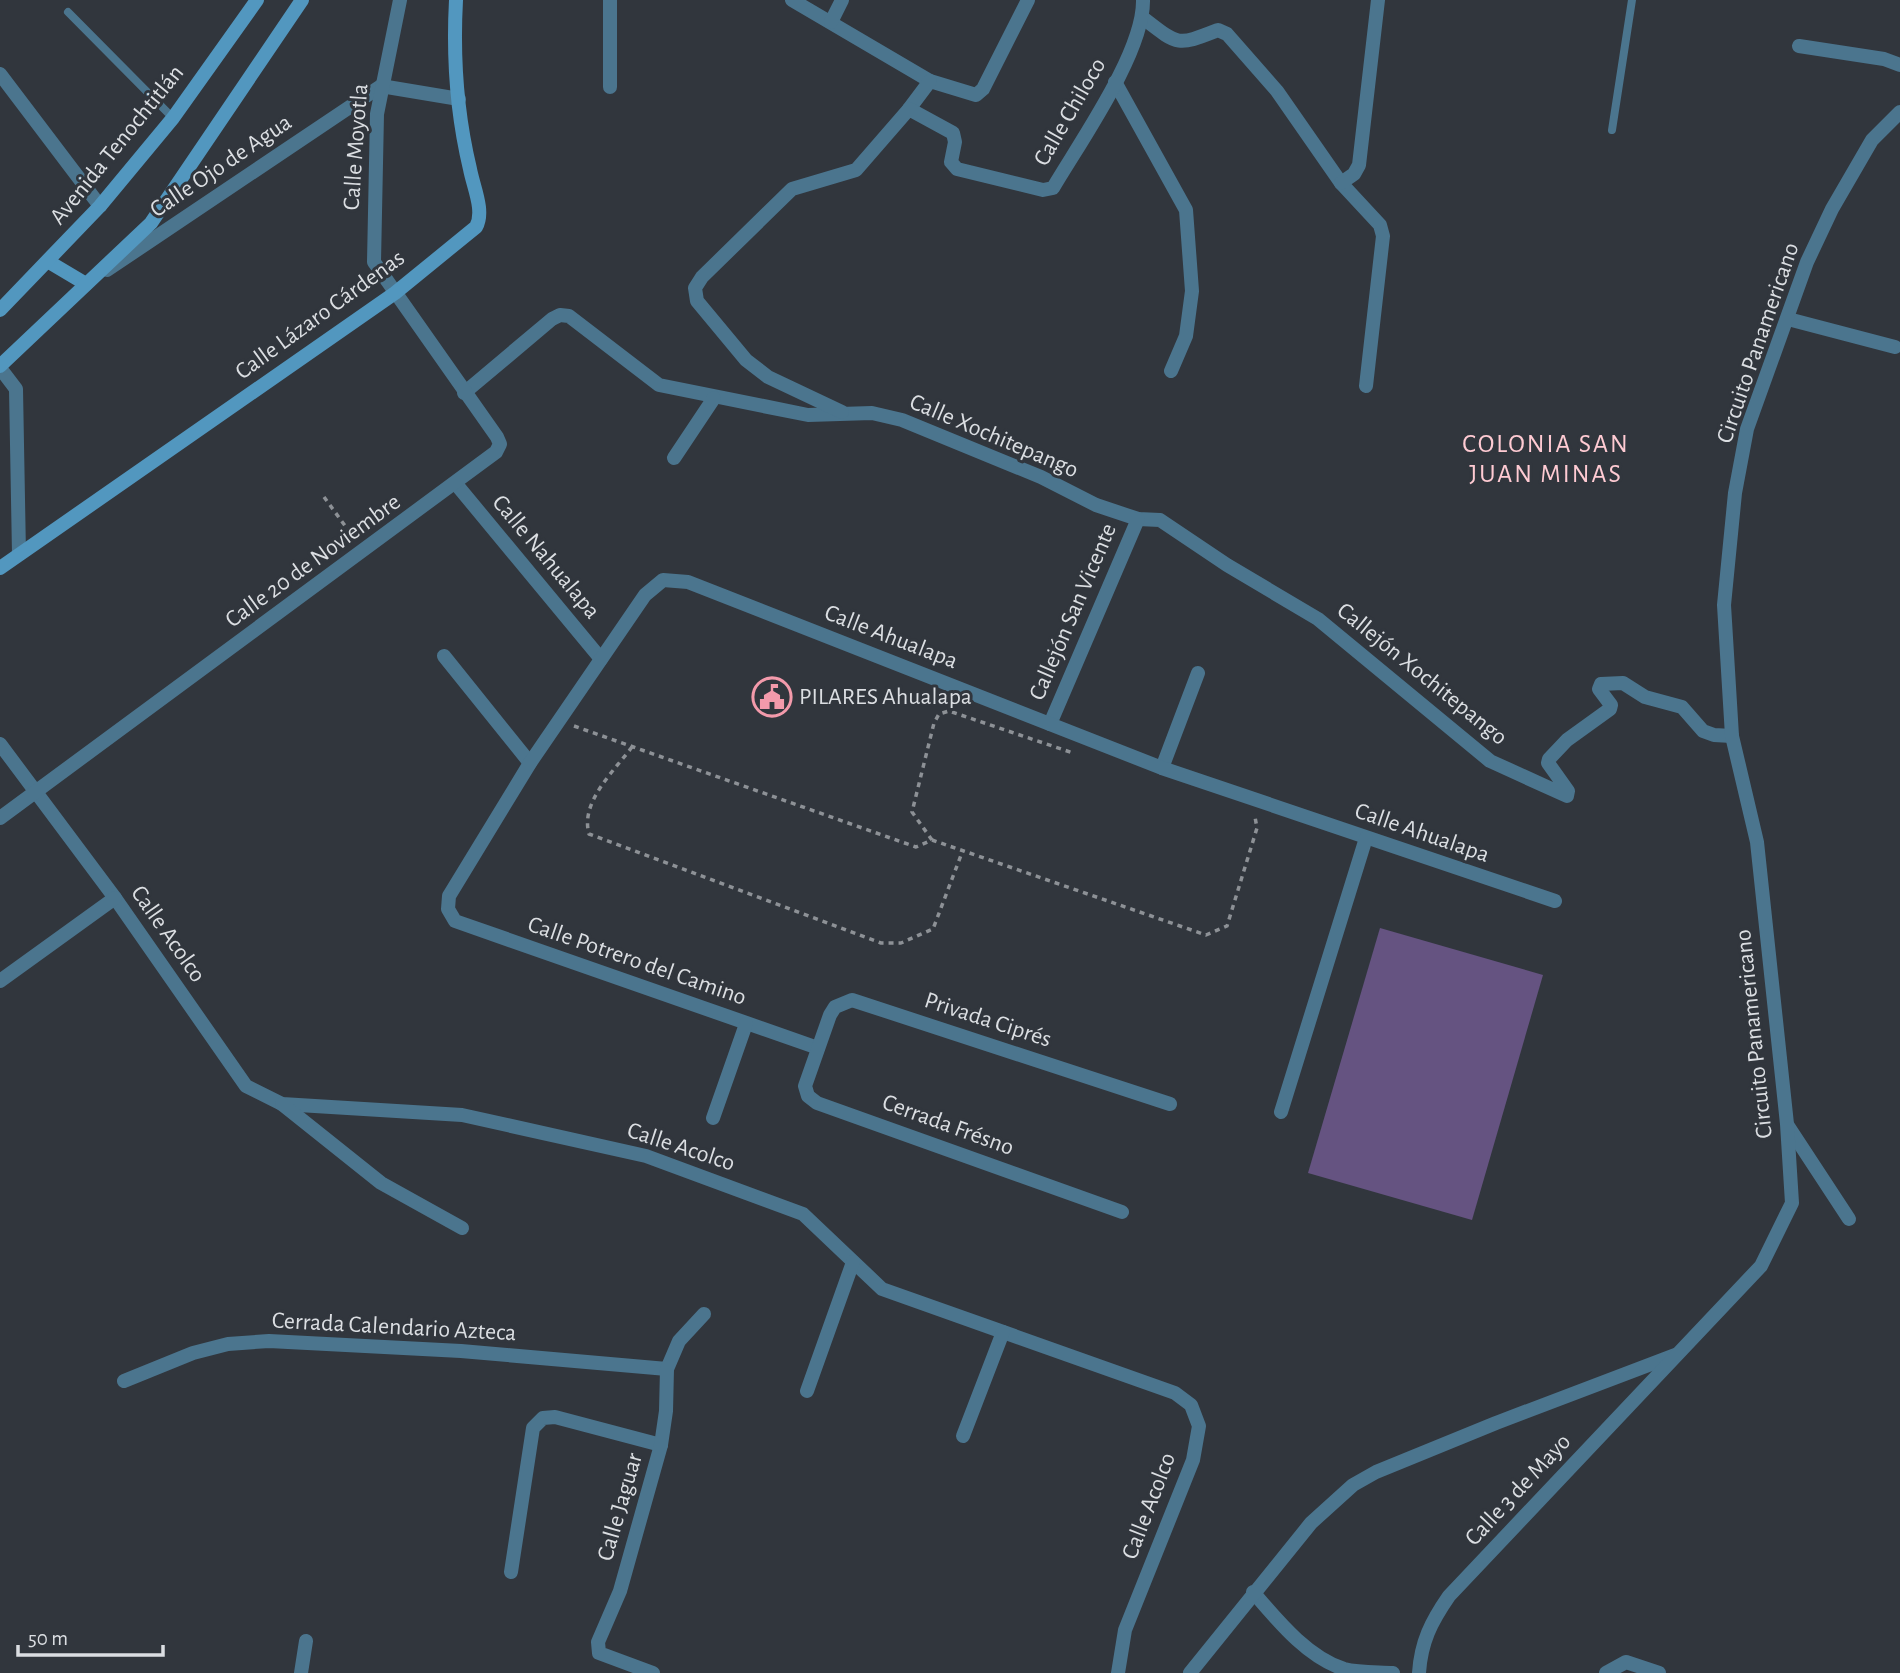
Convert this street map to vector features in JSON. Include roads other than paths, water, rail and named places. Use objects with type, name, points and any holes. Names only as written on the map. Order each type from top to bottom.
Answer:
[{"type":"main road","name":"Avenida Tenochtitlán","points":[[0,310],[100,206],[173,118],[257,0]]},
{"type":"main road","points":[[0,367],[151,223],[302,0]]},
{"type":"main road","name":"Calle Lázaro Cárdenas","points":[[0,568],[394,293],[475,227],[479,221],[459,99],[456,0]]},
{"type":"main road","points":[[49,262],[86,284]]},
{"type":"street","name":"Calle Moyotla","points":[[394,293],[374,262],[377,114],[400,0]]},
{"type":"street","points":[[610,0],[610,87]]},
{"type":"street","points":[[792,0],[930,81],[976,95],[983,89],[1028,0]]},
{"type":"street","points":[[831,22],[842,0]]},
{"type":"street","name":"Calle Chiloco","points":[[909,109],[953,132],[955,142],[951,162],[957,169],[1043,190],[1053,188],[1115,82],[1143,18],[1143,0]]},
{"type":"street","points":[[1341,183],[1354,174],[1359,165],[1378,0]]},
{"type":"street","points":[[1143,18],[1174,41],[1184,43],[1218,30],[1227,34],[1278,91],[1341,183],[1380,225],[1384,236],[1366,386]]},
{"type":"street","points":[[1799,46],[1884,59],[1900,65]]},
{"type":"street","points":[[0,74],[100,206]]},
{"type":"street","points":[[843,412],[768,377],[746,360],[697,300],[695,288],[702,276],[792,189],[856,170],[930,81]]},
{"type":"street","points":[[1115,82],[1186,210],[1192,291],[1186,337],[1171,371]]},
{"type":"street","name":"Calle Ojo de Agua","points":[[86,284],[381,86]]},
{"type":"street","points":[[381,86],[459,99]]},
{"type":"street","name":"Circuito Panamericano","points":[[1190,1673],[1311,1523],[1365,1478],[1496,1423],[1678,1354],[1760,1266],[1792,1203],[1787,1124],[1757,842],[1732,736],[1724,605],[1735,493],[1747,429],[1807,262],[1832,209],[1872,140],[1900,113]]},
{"type":"street","name":"Calle 20 de Noviembre","points":[[0,818],[496,452],[500,444],[394,293]]},
{"type":"street","name":"Calle Xochitepango","points":[[464,393],[560,315],[569,316],[659,385],[808,415],[872,413],[902,419],[1041,477],[1096,505],[1138,519]]},
{"type":"street","points":[[1788,319],[1895,347]]},
{"type":"street","points":[[0,367],[16,389],[19,554]]},
{"type":"street","points":[[674,458],[714,398]]},
{"type":"street","name":"Calle Nahualapa","points":[[456,484],[601,659]]},
{"type":"street","name":"Callejón Xochitepango","points":[[1138,519],[1160,520],[1227,565],[1318,619],[1490,761],[1567,796],[1568,791],[1548,763],[1549,759],[1567,740],[1610,709],[1611,705],[1598,689],[1601,684],[1623,683],[1644,697],[1682,706],[1703,731],[1732,736]]},
{"type":"street","name":"Callejón San Vicente","points":[[1050,723],[1138,519]]},
{"type":"street","name":"Calle Ahualapa","points":[[448,909],[449,896],[530,763],[645,595],[663,580],[688,582],[1162,768],[1555,901]]},
{"type":"street","points":[[444,656],[530,763]]},
{"type":"street","points":[[1162,768],[1198,673]]},
{"type":"street","name":"Calle Acolco","points":[[0,744],[115,898],[246,1086],[282,1104],[461,1115],[646,1156],[803,1214],[881,1289],[1175,1393],[1191,1405],[1199,1426],[1194,1460],[1125,1630],[1118,1673]]},
{"type":"street","points":[[1280,1112],[1366,838]]},
{"type":"street","points":[[0,981],[115,898]]},
{"type":"street","name":"Calle Potrero del Camino","points":[[448,909],[455,921],[818,1048]]},
{"type":"street","name":"Privada Ciprés","points":[[818,1048],[835,1007],[852,1000],[1170,1104]]},
{"type":"street","points":[[712,1118],[746,1024]]},
{"type":"street","name":"Cerrada Frésno","points":[[818,1048],[805,1086],[808,1096],[817,1102],[1122,1212]]},
{"type":"street","points":[[282,1104],[380,1183],[462,1228]]},
{"type":"street","points":[[1787,1124],[1849,1219]]},
{"type":"street","points":[[807,1391],[853,1262]]},
{"type":"street","points":[[667,1369],[679,1341],[704,1314]]},
{"type":"street","points":[[963,1436],[1003,1332]]},
{"type":"street","name":"Cerrada Calendario Azteca","points":[[124,1381],[193,1353],[228,1344],[269,1341],[461,1351],[667,1369]]},
{"type":"street","name":"Calle 3 de Mayo","points":[[1419,1673],[1420,1650],[1431,1622],[1449,1596],[1678,1354]]},
{"type":"street","name":"Calle Jaguar","points":[[653,1673],[599,1653],[598,1642],[620,1591],[661,1445],[666,1411],[667,1369]]},
{"type":"street","points":[[511,1572],[533,1428],[543,1418],[555,1417],[661,1445]]},
{"type":"street","points":[[1253,1592],[1281,1623],[1319,1657],[1346,1669],[1393,1673]]},
{"type":"street","points":[[301,1673],[306,1641]]},
{"type":"street","points":[[1606,1673],[1626,1662],[1659,1673]]},
{"type":"lane","points":[[1612,130],[1632,0]]},
{"type":"lane","points":[[68,12],[173,118]]},
{"type":"place","name":"PILARES Ahualapa","points":[[772,697]]},
{"type":"district","name":"COLONIA SAN JUAN MINAS","points":[[1546,459]]}]
